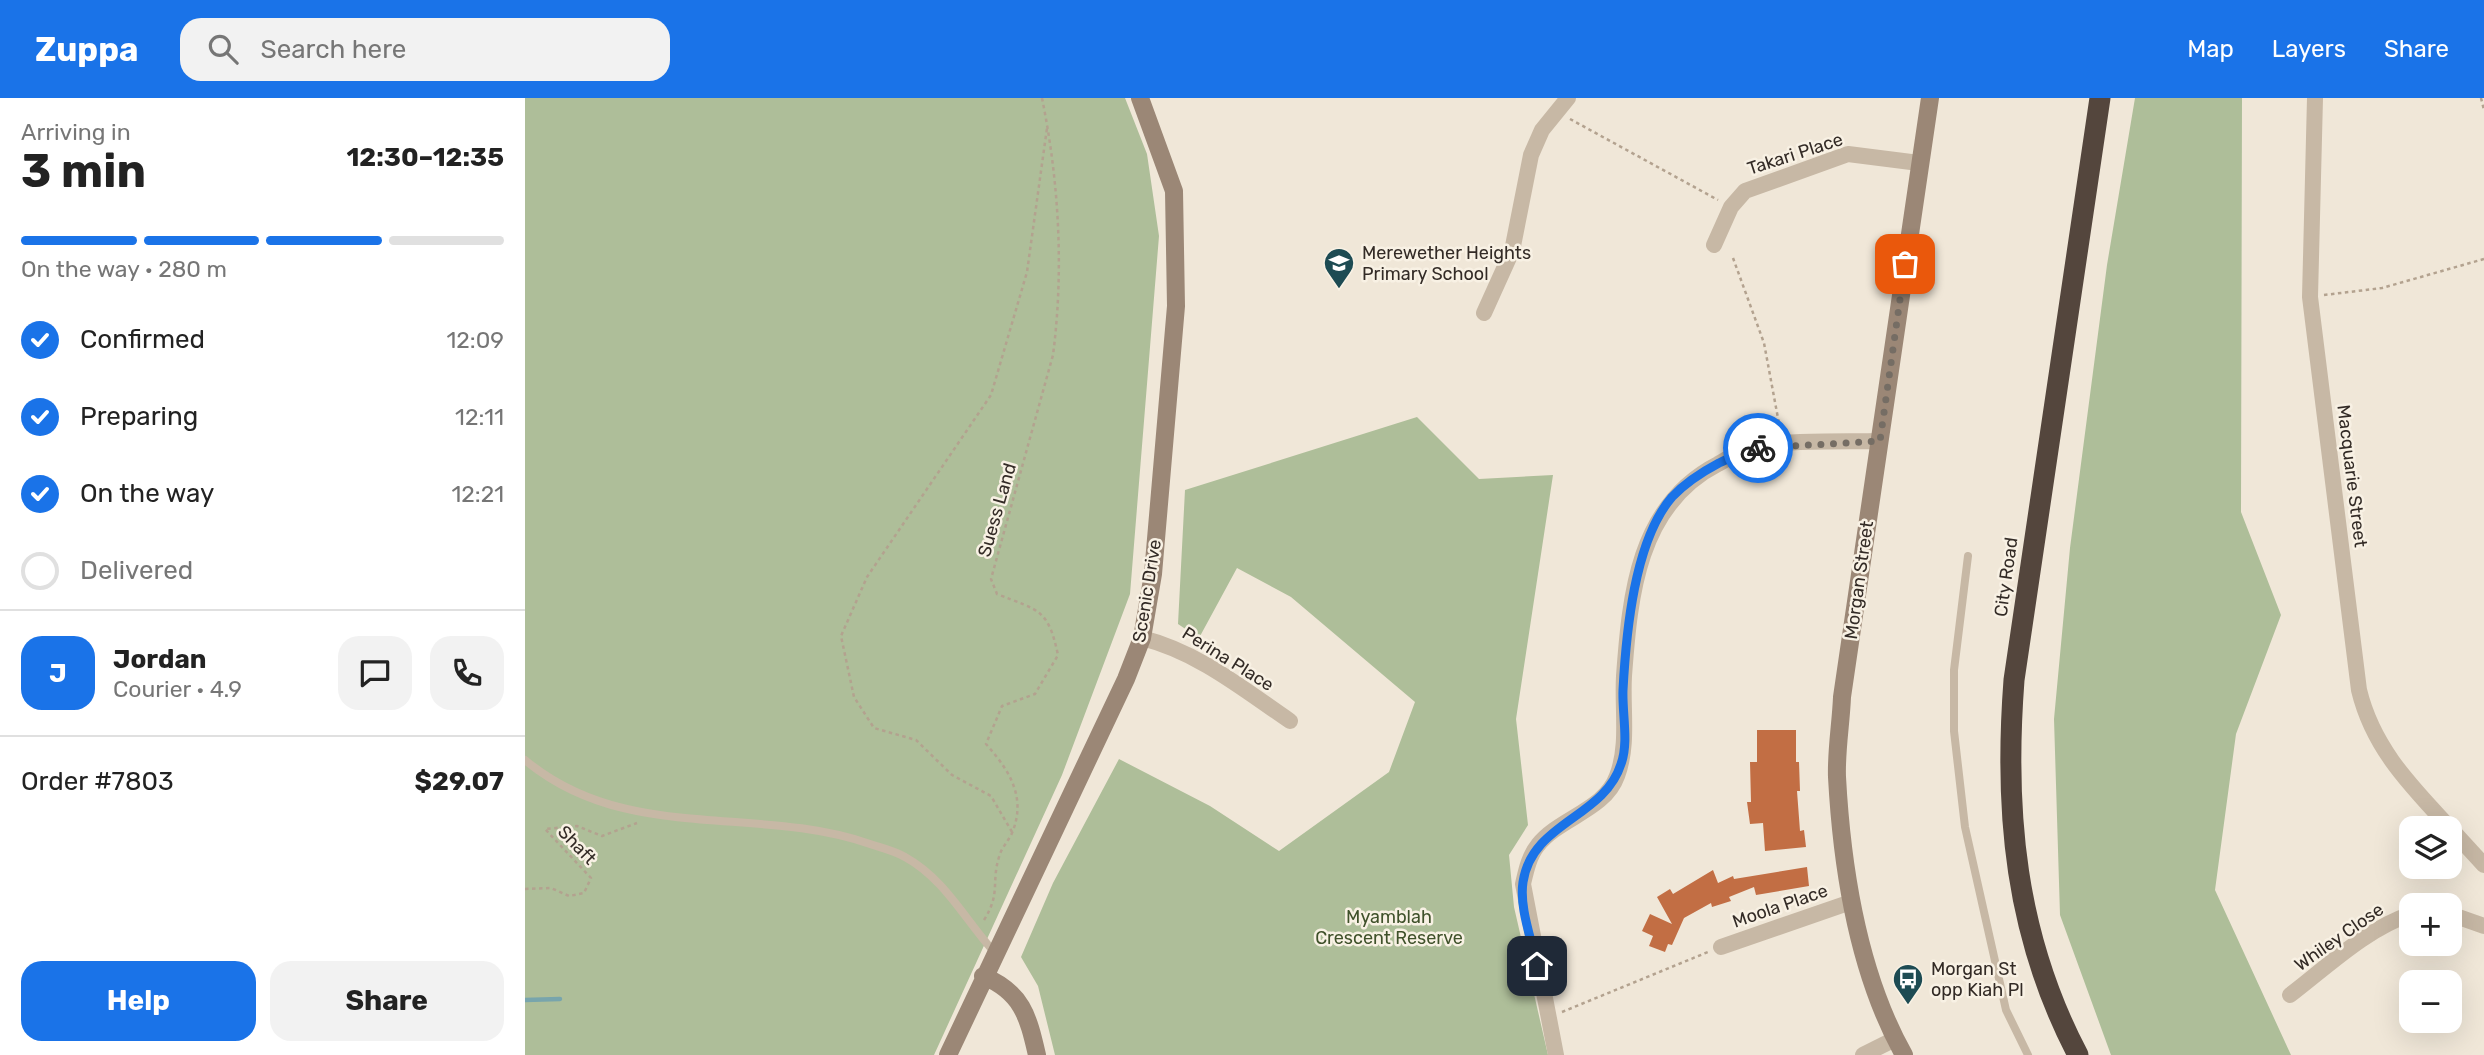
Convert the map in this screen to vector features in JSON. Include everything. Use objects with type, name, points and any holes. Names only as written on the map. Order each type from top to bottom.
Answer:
[{"type":"highway","name":"City Road","points":[[2078,1055],[2046,983],[2023,900],[2011,814],[2008,753],[2014,680],[2099,98]]},
{"type":"street","name":"Scenic Drive","points":[[951,1053],[983,976],[1126,679],[1142,638],[1153,574],[1177,306],[1174,191],[1140,98]]},
{"type":"street","points":[[1485,313],[1511,251],[1531,155],[1542,130],[1568,98]]},
{"type":"street","name":"Morgan Street","points":[[1904,1055],[1895,1039],[1869,971],[1851,902],[1837,775],[1842,697],[1930,98]]},
{"type":"street","name":"Macquarie Street","points":[[2315,98],[2310,297],[2359,690],[2366,719],[2381,748],[2401,775],[2439,816]]},
{"type":"street","name":"Takari Place","points":[[1714,245],[1731,207],[1745,191],[1848,154],[1919,163]]},
{"type":"street","points":[[1556,1055],[1523,884],[1528,861],[1538,844],[1601,798],[1616,780],[1623,759],[1624,674],[1638,574],[1652,529],[1671,498],[1697,475],[1746,450],[1880,441]]},
{"type":"street","name":"Perina Place","points":[[1142,638],[1169,645],[1207,665],[1290,721]]},
{"type":"street","name":"Macquarie Street","points":[[2462,841],[2484,865]]},
{"type":"street","name":"Moola Place","points":[[1721,947],[1851,902]]},
{"type":"street","name":"Whiley Close","points":[[2290,995],[2370,935],[2399,918]]},
{"type":"street","points":[[2462,918],[2484,926]]},
{"type":"street","points":[[983,976],[1004,984],[1014,993],[1030,1023],[1037,1055]]},
{"type":"street","points":[[1863,1055],[1895,1039]]},
{"type":"lane","points":[[1968,556],[1954,682],[1954,731],[1965,827],[2006,1010],[2028,1055]]},
{"type":"lane","points":[[525,760],[539,772],[599,800],[660,817],[840,834],[904,856],[936,877],[995,953]]},
{"type":"path","name":"Suess Land","points":[[977,931],[992,906],[999,856],[1012,832],[1017,790],[1009,771],[986,744],[1002,706],[1035,694],[1058,655],[1052,624],[1033,608],[997,594],[991,579],[1050,366],[1058,321],[1058,217],[1042,98]]},
{"type":"path","points":[[2481,98],[2484,110]]},
{"type":"path","points":[[1567,117],[1718,200]]},
{"type":"path","points":[[1012,832],[991,796],[952,775],[916,740],[874,728],[854,697],[841,636],[867,577],[991,395],[1027,272],[1047,124]]},
{"type":"path","points":[[1733,258],[1764,343],[1780,430]]},
{"type":"path","points":[[2310,297],[2382,288],[2484,260]]},
{"type":"path","name":"Shaft","points":[[525,889],[551,888],[569,895],[584,893],[591,878],[545,829],[577,826],[602,836],[660,817]]},
{"type":"path","points":[[1548,1018],[1721,947]]},
{"type":"green space","points":[[525,98],[1125,98],[1147,154],[1159,236],[1130,594],[1062,775],[934,1055],[525,1055]]},
{"type":"green space","points":[[2135,98],[2242,98],[2241,512],[2281,615],[2236,734],[2215,890],[2291,1055],[2111,1055],[2060,915],[2054,719],[2070,548],[2107,265]]},
{"type":"green space","name":"Myamblah Crescent Reserve","points":[[1417,417],[1479,479],[1553,475],[1516,719],[1528,825],[1509,855],[1514,907],[1548,1055],[1055,1055],[1038,986],[1021,957],[1053,883],[1119,759],[1210,806],[1279,851],[1389,772],[1415,702],[1291,597],[1237,568],[1199,638],[1178,624],[1185,490]]},
{"type":"building","points":[[1757,730],[1796,730],[1800,831],[1804,830],[1806,847],[1765,851],[1763,823],[1750,824],[1747,802],[1751,802],[1750,762],[1757,762]]},
{"type":"building","points":[[1807,867],[1809,886],[1756,895],[1754,887],[1729,897],[1731,901],[1712,907],[1711,903],[1684,918],[1672,945],[1668,944],[1665,952],[1649,946],[1653,936],[1642,931],[1650,914],[1672,924],[1657,897],[1670,889],[1673,894],[1713,870],[1718,883],[1733,876],[1734,879]]},
{"type":"waterway","points":[[525,1000],[560,999]]},
{"type":"way so far","points":[[1758,448],[1880,441],[1905,264]]},
{"type":"place","name":"Merewether Heights Primary School","points":[[1339,290]]},
{"type":"place","name":"Morgan St opp Kiah Pl","points":[[1908,1006]]},
{"type":"route","points":[[1537,966],[1523,884],[1528,861],[1538,844],[1601,798],[1616,780],[1623,759],[1624,674],[1638,574],[1652,529],[1671,498],[1697,475],[1746,450],[1758,448]]}]
